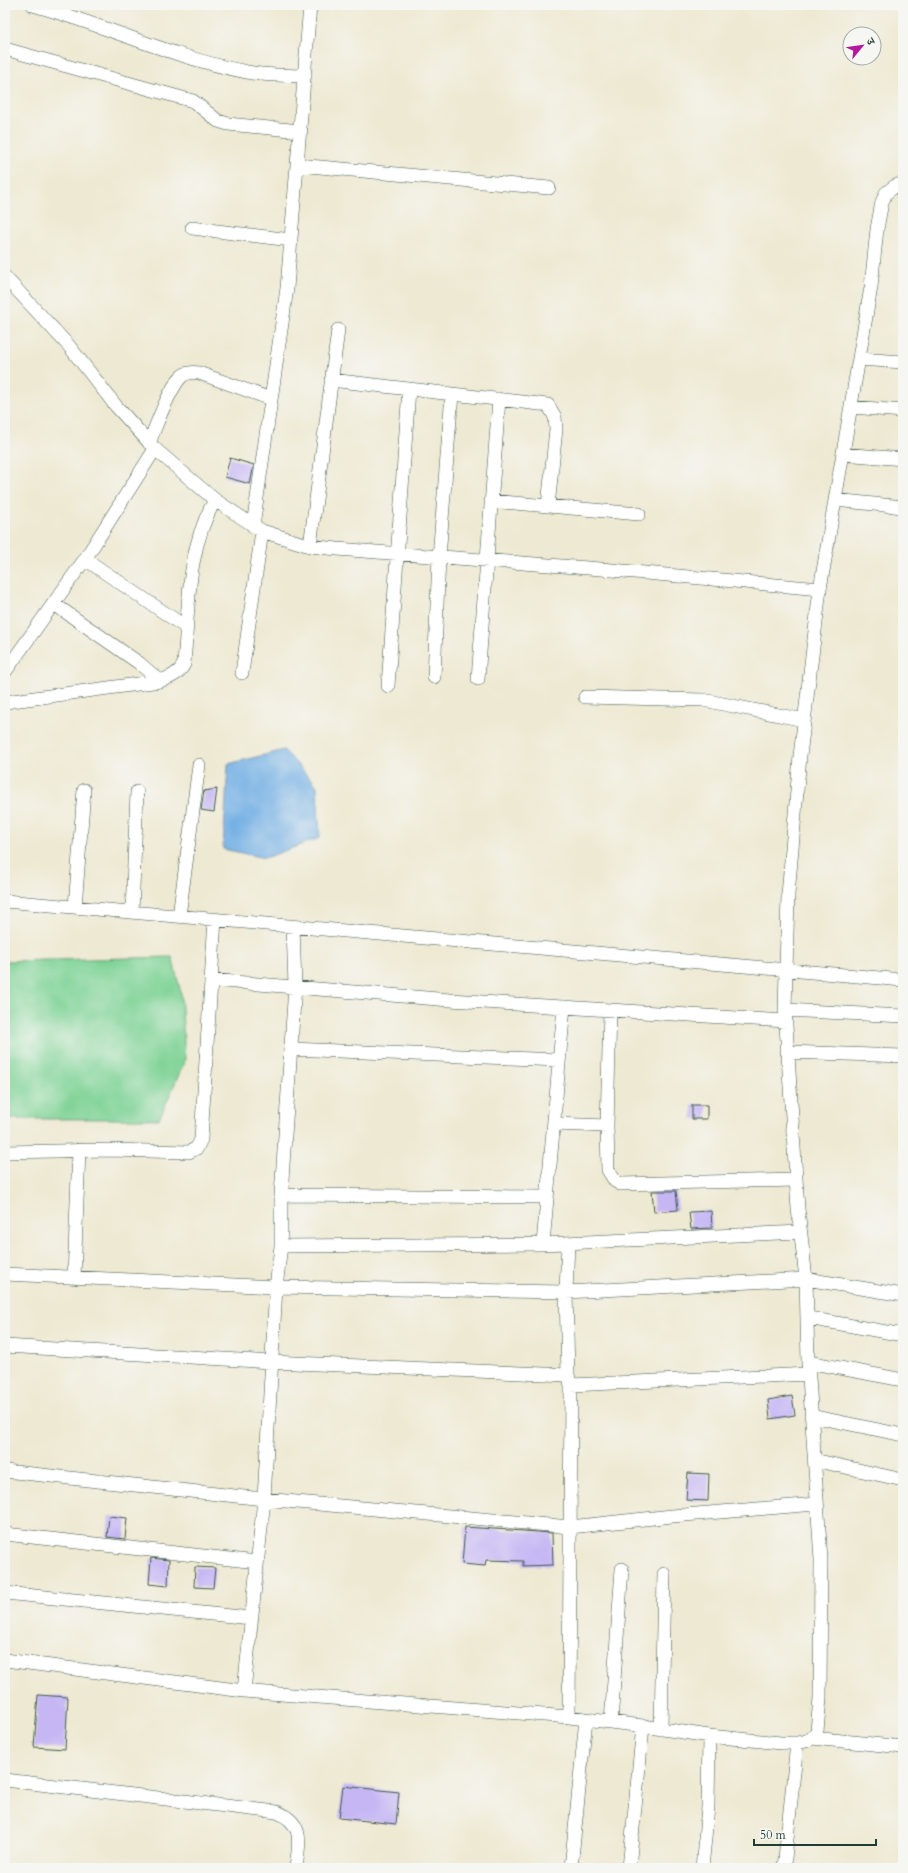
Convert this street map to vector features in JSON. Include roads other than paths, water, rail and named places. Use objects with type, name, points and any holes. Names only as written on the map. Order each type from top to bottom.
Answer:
[{"type":"street","points":[[33,5],[132,40],[230,68],[248,72],[305,76]]},
{"type":"street","points":[[242,673],[271,399],[287,288],[290,240],[301,131],[310,5]]},
{"type":"street","points":[[5,49],[193,100],[218,121],[228,124],[301,131]]},
{"type":"street","points":[[298,165],[549,188]]},
{"type":"street","points":[[812,1738],[817,1731],[820,1698],[821,1560],[816,1504],[806,1279],[800,1232],[785,1016],[792,836],[820,589],[859,359],[882,202],[886,193],[895,186],[903,183]]},
{"type":"street","points":[[192,228],[290,240]]},
{"type":"street","points":[[5,277],[69,346],[116,406],[152,446],[215,500],[258,528],[310,546],[820,589]]},
{"type":"street","points":[[310,546],[338,330]]},
{"type":"street","points":[[859,359],[903,362]]},
{"type":"street","points":[[5,672],[85,559],[152,446],[175,387],[181,377],[188,373],[199,373],[271,399]]},
{"type":"street","points":[[331,380],[542,404],[552,409],[555,417],[556,429],[548,506]]},
{"type":"street","points":[[388,686],[396,553],[409,389]]},
{"type":"street","points":[[434,677],[439,557],[452,394]]},
{"type":"street","points":[[478,679],[499,399]]},
{"type":"street","points":[[851,407],[903,411]]},
{"type":"street","points":[[843,454],[903,459]]},
{"type":"street","points":[[5,702],[160,680],[180,671],[184,664],[188,587],[196,548],[204,521],[215,500]]},
{"type":"street","points":[[835,500],[903,507]]},
{"type":"street","points":[[491,501],[639,514]]},
{"type":"street","points":[[85,559],[187,628]]},
{"type":"street","points":[[54,604],[139,663],[160,680]]},
{"type":"street","points":[[585,697],[703,700],[804,720]]},
{"type":"street","points":[[179,916],[199,765]]},
{"type":"street","points":[[75,907],[84,790]]},
{"type":"street","points":[[132,912],[137,792]]},
{"type":"street","points":[[5,901],[903,980]]},
{"type":"street","points":[[5,1152],[79,1150],[189,1152],[197,1148],[201,1139],[215,919]]},
{"type":"street","points":[[244,1690],[264,1499],[276,1287],[281,1246],[282,1195],[295,986],[293,927]]},
{"type":"street","points":[[211,980],[450,1000],[610,1010],[785,1016],[903,1016]]},
{"type":"street","points":[[543,1244],[564,1007]]},
{"type":"street","points":[[610,1010],[608,1170],[615,1181],[620,1184],[796,1180]]},
{"type":"street","points":[[291,1049],[559,1060]]},
{"type":"street","points":[[787,1052],[903,1056]]},
{"type":"street","points":[[554,1124],[608,1126]]},
{"type":"street","points":[[74,1278],[79,1150]]},
{"type":"street","points":[[282,1195],[547,1197]]},
{"type":"street","points":[[281,1246],[543,1244],[800,1232]]},
{"type":"street","points":[[568,1243],[566,1292],[570,1380],[569,1717]]},
{"type":"street","points":[[5,1274],[276,1287],[566,1292],[806,1279],[903,1295]]},
{"type":"street","points":[[808,1318],[903,1335]]},
{"type":"street","points":[[5,1346],[570,1380],[809,1368],[903,1380]]},
{"type":"street","points":[[812,1416],[903,1435]]},
{"type":"street","points":[[814,1460],[903,1480]]},
{"type":"street","points":[[5,1471],[264,1499],[570,1527],[672,1516],[816,1504]]},
{"type":"street","points":[[5,1534],[257,1562]]},
{"type":"street","points":[[611,1722],[622,1569]]},
{"type":"street","points":[[661,1728],[664,1574]]},
{"type":"street","points":[[5,1592],[251,1618]]},
{"type":"street","points":[[5,1660],[244,1690],[569,1717],[661,1728],[709,1736],[797,1743],[812,1738],[903,1747]]},
{"type":"street","points":[[571,1868],[586,1719]]},
{"type":"street","points":[[629,1868],[643,1726]]},
{"type":"street","points":[[702,1868],[708,1807],[709,1736]]},
{"type":"street","points":[[784,1868],[797,1743]]},
{"type":"street","points":[[5,1780],[277,1812],[289,1817],[296,1827],[299,1840],[296,1868]]},
{"type":"water","points":[[284,750],[317,786],[320,838],[265,858],[223,849],[228,764]]}]
